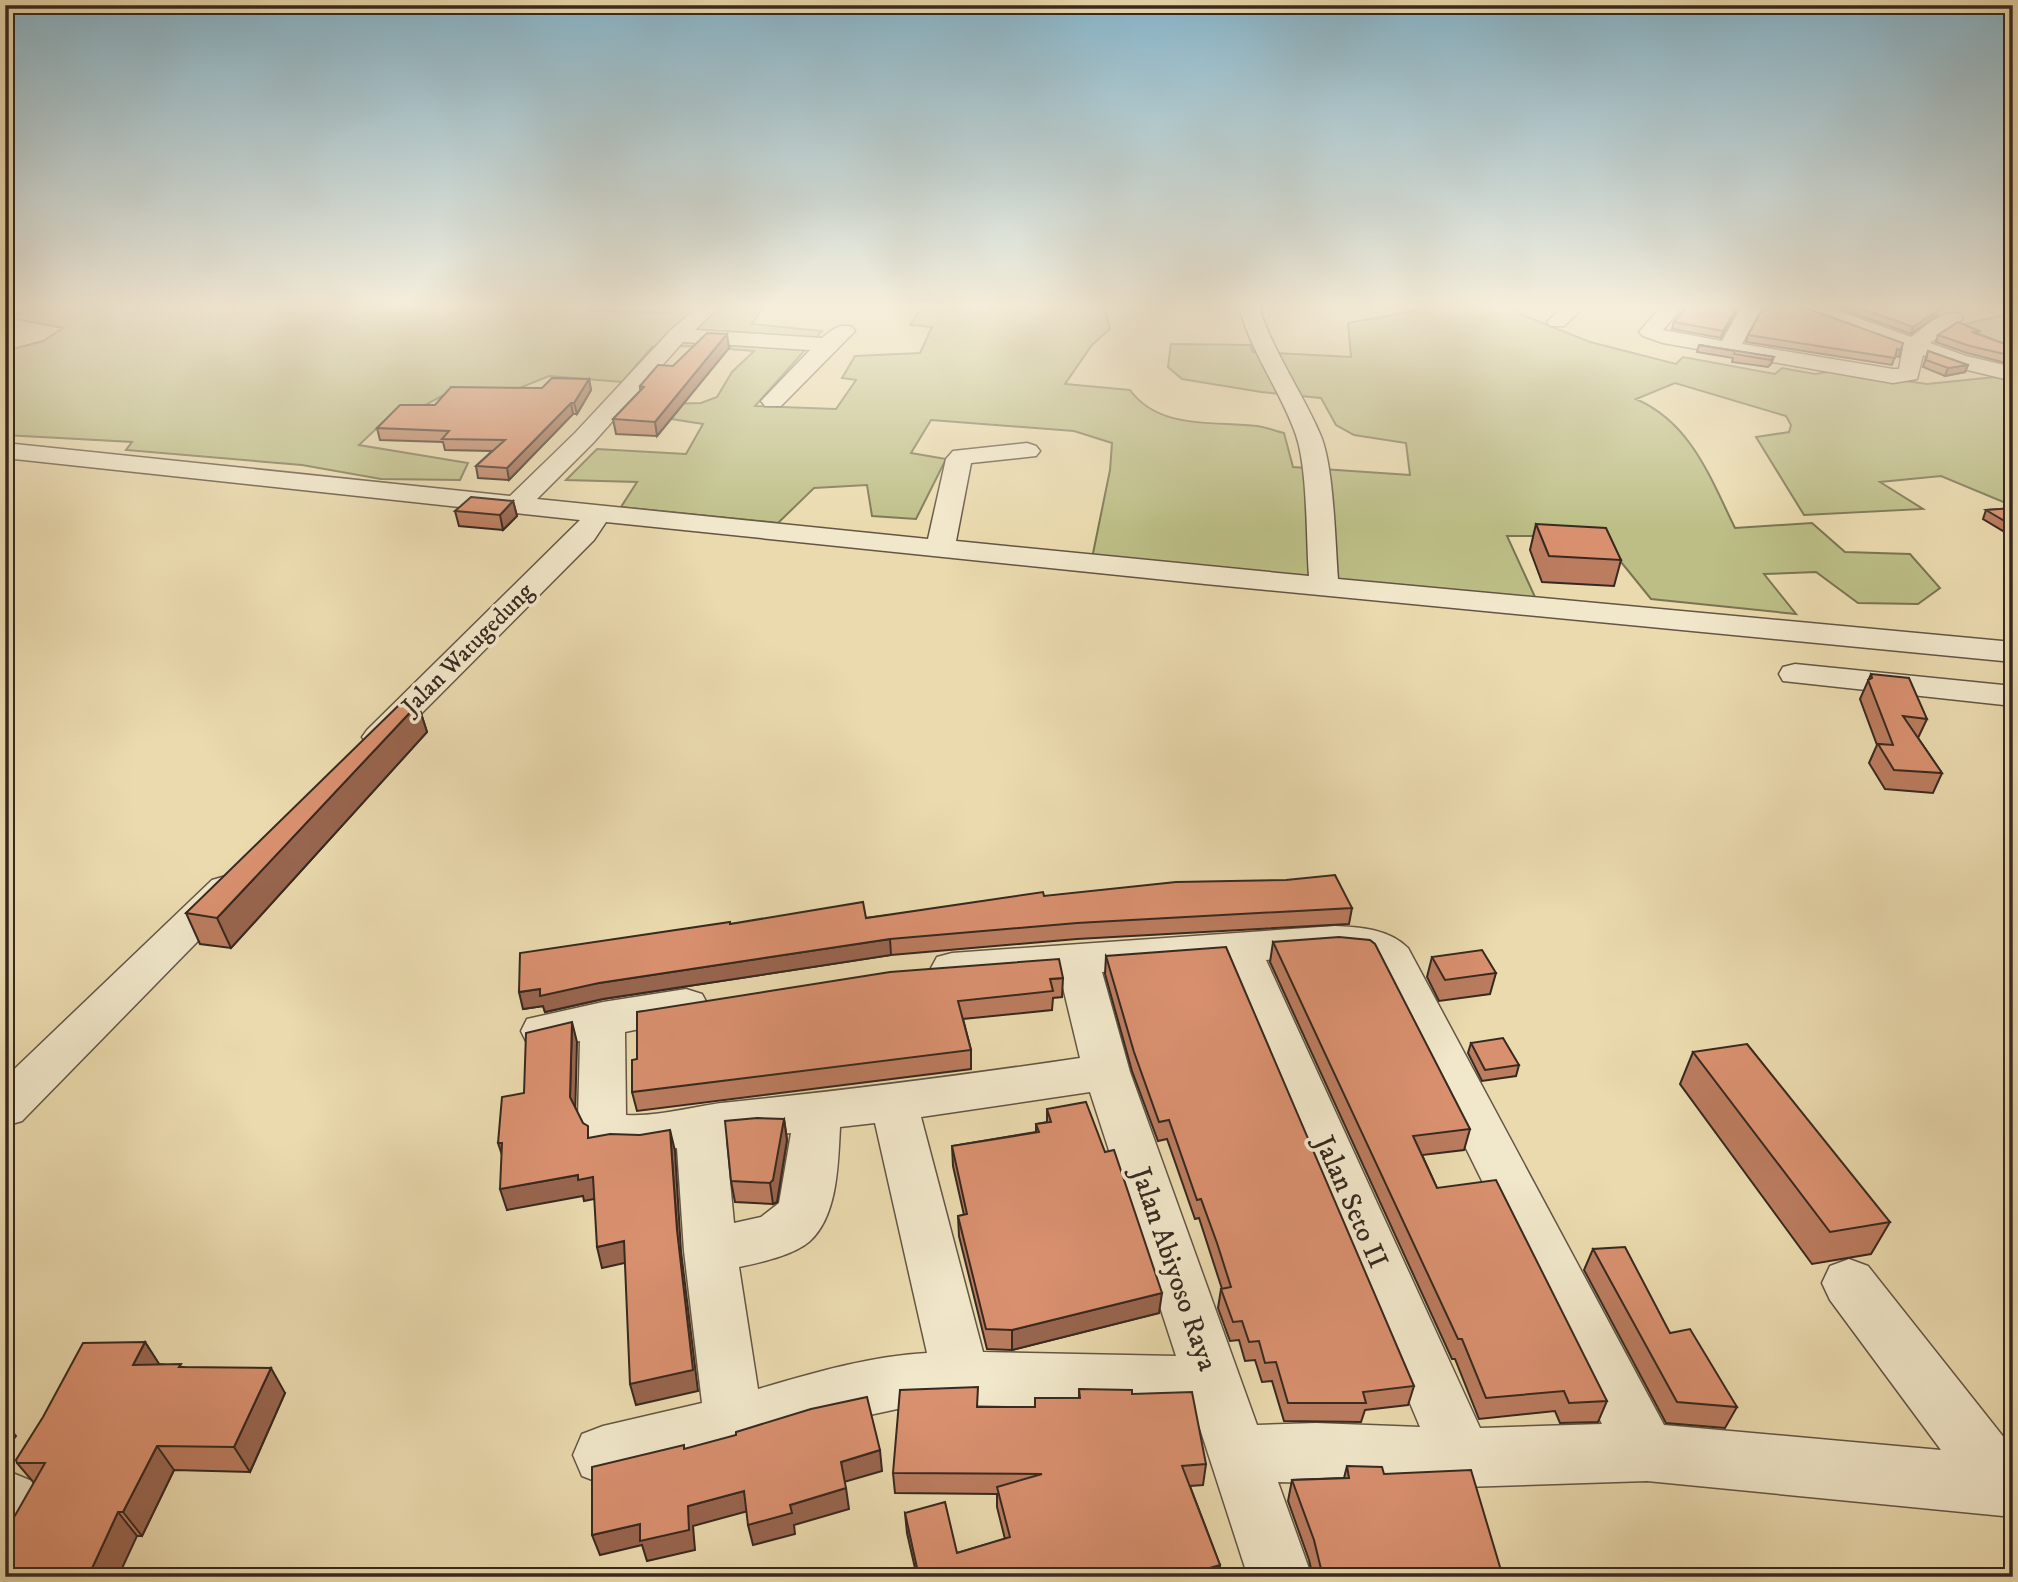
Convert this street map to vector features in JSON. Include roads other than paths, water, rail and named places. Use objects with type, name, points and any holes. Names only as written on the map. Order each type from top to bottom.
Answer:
[{"type":"street","points":[[517,504],[584,438],[636,381]]},
{"type":"street","points":[[773,401],[792,381]]},
{"type":"street","points":[[1281,381],[1309,436],[1315,468],[1324,585]]},
{"type":"street","points":[[5,450],[248,478],[600,512],[940,549],[1686,618],[2013,652]]},
{"type":"street","points":[[940,549],[959,459],[962,456],[1027,451]]},
{"type":"street","name":"Jalan Watugedung","points":[[358,758],[584,534],[600,512]]},
{"type":"street","points":[[1795,674],[2013,696]]},
{"type":"street","points":[[5,1108],[250,865]]},
{"type":"street","points":[[918,971],[1077,957],[1335,940],[1366,942],[1380,946],[1390,954],[1647,1452]]},
{"type":"street","name":"Jalan Seto II","points":[[1239,947],[1464,1458]]},
{"type":"street","name":"Jalan Abiyoso Raya","points":[[1077,957],[1107,1072],[1280,1577]]},
{"type":"street","points":[[543,1031],[603,1018],[727,999]]},
{"type":"street","points":[[603,1018],[601,1105],[604,1125],[616,1134],[625,1135],[700,1124],[894,1104],[1107,1072]]},
{"type":"street","points":[[894,1104],[961,1378]]},
{"type":"street","points":[[710,1251],[781,1232],[799,1217],[808,1189],[818,1112]]},
{"type":"street","points":[[700,1124],[710,1251],[734,1424]]},
{"type":"street","points":[[1849,1283],[2008,1486]]},
{"type":"street","points":[[603,1455],[734,1424],[814,1399],[902,1381],[961,1378],[1213,1384]]},
{"type":"street","points":[[1239,1454],[1316,1452],[1464,1458],[1647,1452],[2008,1486]]}]
